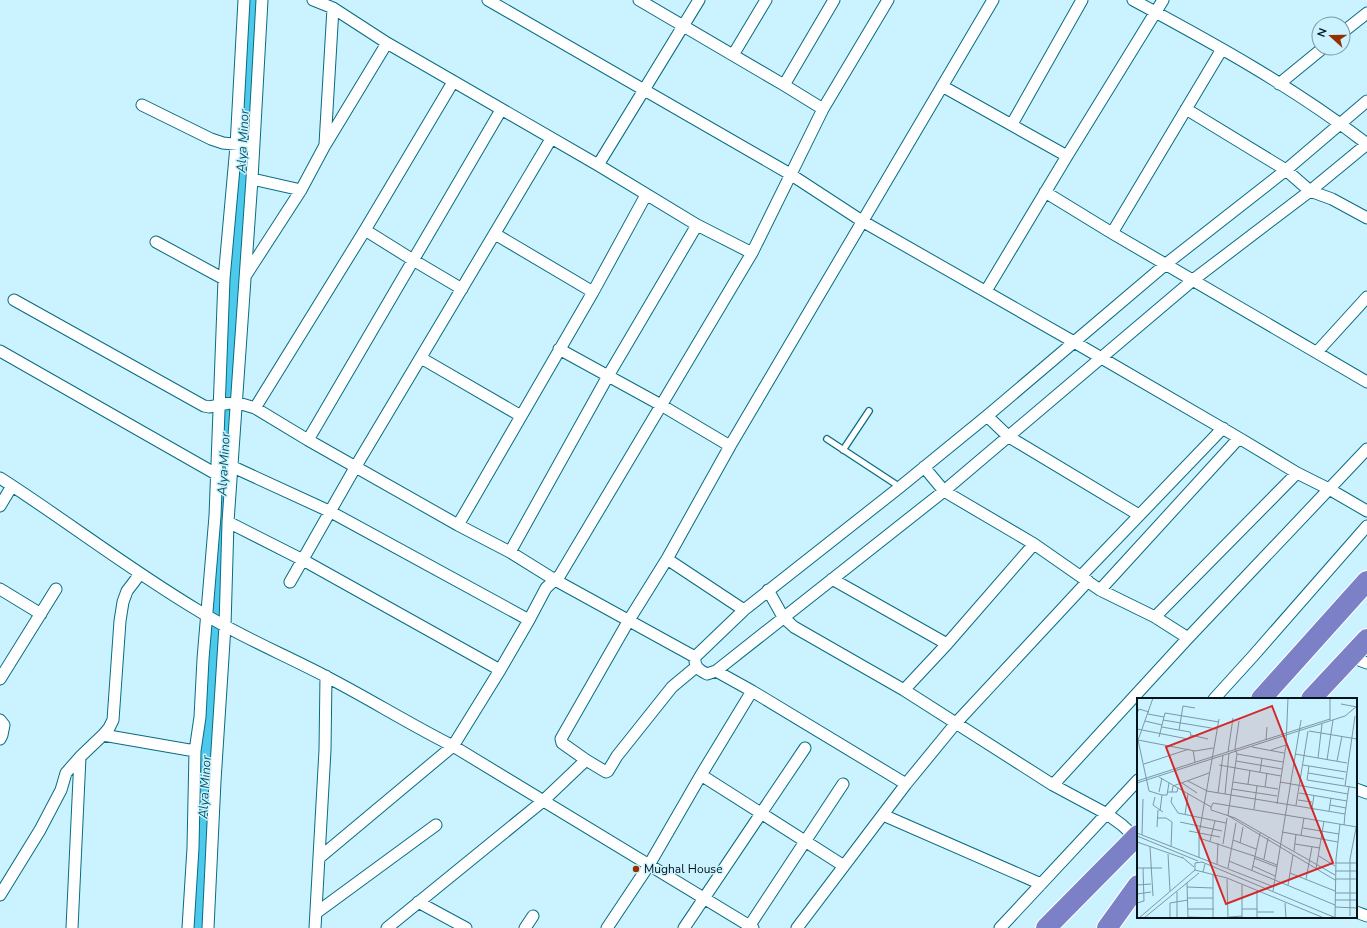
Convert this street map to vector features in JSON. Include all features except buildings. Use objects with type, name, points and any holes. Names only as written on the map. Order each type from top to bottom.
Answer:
[{"type":"highway","points":[[1262,698],[1367,581]]},
{"type":"highway","points":[[1312,698],[1359,660],[1367,639]]},
{"type":"highway","points":[[1046,928],[1137,836]]},
{"type":"highway","points":[[1107,928],[1137,886]]},
{"type":"street","points":[[208,928],[215,781],[225,626],[228,522],[235,402],[252,178],[244,146],[244,0]]},
{"type":"street","points":[[188,928],[195,750],[200,717],[203,659],[215,516],[224,279],[244,146],[262,0]]},
{"type":"street","points":[[313,0],[333,8],[387,44],[598,165],[697,225],[752,253]]},
{"type":"street","points":[[488,0],[790,174],[862,221],[986,291],[1297,473],[1329,489],[1367,511]]},
{"type":"street","points":[[639,0],[823,109]]},
{"type":"street","points":[[598,165],[699,0]]},
{"type":"street","points":[[733,55],[766,0]]},
{"type":"street","points":[[784,85],[834,0]]},
{"type":"street","points":[[319,858],[453,746],[500,670],[546,588],[560,575],[752,253],[823,109],[888,0]]},
{"type":"street","points":[[993,0],[730,446],[667,559],[629,620],[561,738],[562,743],[606,772],[609,771],[617,756],[672,687],[744,610],[988,416],[1166,264],[1286,170],[1367,101]]},
{"type":"street","points":[[1012,124],[1082,0]]},
{"type":"street","points":[[14,300],[204,406],[219,406],[235,402],[255,408],[308,440],[458,525],[510,552],[555,580],[629,620],[696,662],[707,674],[716,671],[944,490],[1009,437],[1193,280],[1310,191],[1367,144],[1340,124],[1279,84],[1222,49],[1133,0]]},
{"type":"street","points":[[986,291],[1067,156],[1164,0]]},
{"type":"street","points":[[324,147],[333,8]]},
{"type":"street","points":[[1351,26],[1367,13]]},
{"type":"street","points":[[245,277],[301,190],[324,147],[387,44]]},
{"type":"street","points":[[1112,233],[1222,49]]},
{"type":"street","points":[[1279,84],[1313,56]]},
{"type":"street","points":[[255,408],[365,230],[453,82]]},
{"type":"street","points":[[942,86],[1067,156]]},
{"type":"street","points":[[142,105],[223,144],[244,146]]},
{"type":"street","points":[[1186,109],[1286,170],[1310,191],[1332,199],[1367,218]]},
{"type":"street","points":[[308,440],[501,110]]},
{"type":"street","points":[[290,582],[356,466],[551,139]]},
{"type":"street","points":[[252,178],[301,190]]},
{"type":"street","points":[[1045,192],[1112,233],[1367,382]]},
{"type":"street","points":[[458,525],[593,292],[646,195]]},
{"type":"street","points":[[510,552],[608,376],[697,225]]},
{"type":"street","points":[[365,230],[462,289]]},
{"type":"street","points":[[495,234],[593,292]]},
{"type":"street","points":[[156,242],[224,279]]},
{"type":"street","points":[[1316,352],[1367,297]]},
{"type":"street","points":[[559,349],[661,405],[730,446]]},
{"type":"street","points":[[0,352],[216,474]]},
{"type":"street","points":[[421,358],[521,416]]},
{"type":"street","points":[[988,416],[1009,437],[1139,515]]},
{"type":"street","points":[[797,928],[906,784],[956,723],[1085,579],[1139,515],[1222,428]]},
{"type":"street","points":[[1100,590],[1239,438]]},
{"type":"street","points":[[1053,785],[1188,638],[1367,449]]},
{"type":"street","points":[[232,466],[331,512],[529,620]]},
{"type":"street","points":[[924,468],[944,490],[1034,544],[1100,590],[1155,617],[1188,638]]},
{"type":"street","points":[[1155,617],[1297,473]]},
{"type":"street","points":[[0,478],[140,574],[207,616],[326,676],[426,733],[453,746],[649,864],[750,927],[842,784]]},
{"type":"street","points":[[0,506],[12,486]]},
{"type":"street","points":[[228,522],[303,560],[500,670]]},
{"type":"street","points":[[1215,698],[1254,656],[1367,526]]},
{"type":"street","points":[[904,690],[947,644],[1034,544]]},
{"type":"street","points":[[667,559],[744,610]]},
{"type":"street","points":[[0,895],[40,830],[61,790],[66,773],[103,735],[113,720],[120,621],[123,602],[127,591],[140,574]]},
{"type":"street","points":[[832,579],[947,644]]},
{"type":"street","points":[[0,589],[41,614]]},
{"type":"street","points":[[0,679],[56,589]]},
{"type":"street","points":[[768,590],[783,618],[807,636],[904,690],[1053,785],[1106,814],[1137,836]]},
{"type":"street","points":[[716,671],[752,691],[906,784]]},
{"type":"street","points":[[315,928],[325,750],[326,676]]},
{"type":"street","points":[[607,928],[649,864],[700,775],[752,691]]},
{"type":"street","points":[[0,720],[4,725],[0,739]]},
{"type":"street","points":[[103,735],[195,750]]},
{"type":"street","points":[[684,928],[805,748]]},
{"type":"street","points":[[72,928],[80,757]]},
{"type":"street","points":[[387,928],[543,800],[586,760]]},
{"type":"street","points":[[700,775],[844,866]]},
{"type":"street","points":[[1000,928],[1137,781]]},
{"type":"street","points":[[1357,788],[1367,793]]},
{"type":"street","points":[[883,815],[1041,884]]},
{"type":"street","points":[[316,912],[436,825]]},
{"type":"street","points":[[418,902],[466,928]]},
{"type":"street","points":[[1357,912],[1367,916]]},
{"type":"street","points":[[525,928],[533,916]]},
{"type":"lane","points":[[843,450],[869,411]]},
{"type":"lane","points":[[827,440],[900,487]]},
{"type":"waterway","name":"Alya Minor","points":[[244,108],[250,0]]},
{"type":"waterway","name":"Alya Minor","points":[[196,928],[242,134]]},
{"type":"place","name":"Mughal House","points":[[636,869]]}]
